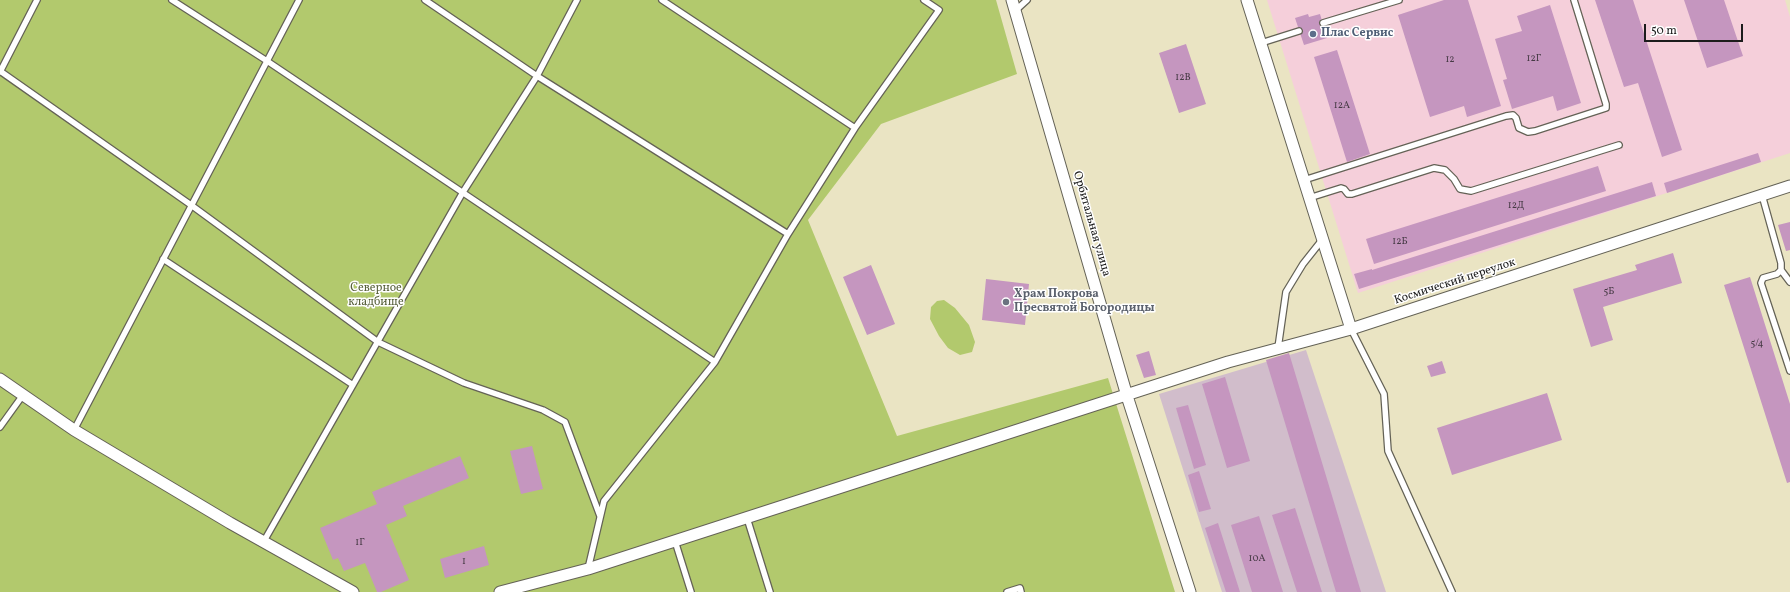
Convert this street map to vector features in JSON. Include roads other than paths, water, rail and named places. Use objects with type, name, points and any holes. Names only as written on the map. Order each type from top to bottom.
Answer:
[{"type":"street","name":"Орбитальная улица","points":[[1012,0],[1127,396],[1190,592]]},
{"type":"street","points":[[1247,0],[1322,240],[1352,329]]},
{"type":"street","name":"Космический переулок","points":[[500,592],[513,590],[675,541],[1127,396],[1228,362],[1352,329],[1790,186]]},
{"type":"street","points":[[0,379],[74,430],[230,523],[353,592]]},
{"type":"lane","points":[[37,0],[0,71],[191,205],[378,342],[464,384],[543,410],[565,422],[600,516]]},
{"type":"lane","points":[[172,0],[267,61],[714,362]]},
{"type":"lane","points":[[74,430],[299,0]]},
{"type":"lane","points":[[425,0],[538,76],[788,234]]},
{"type":"lane","points":[[264,541],[463,192],[538,76],[577,0]]},
{"type":"lane","points":[[662,0],[856,128]]},
{"type":"lane","points":[[588,568],[604,501],[714,362],[788,234],[856,128],[939,10],[924,0]]},
{"type":"lane","points":[[1015,11],[1027,0]]},
{"type":"lane","points":[[1323,23],[1399,0]]},
{"type":"lane","points":[[1304,180],[1506,116],[1513,116],[1516,118],[1519,128],[1528,132],[1606,108],[1574,0]]},
{"type":"lane","points":[[1260,43],[1299,31]]},
{"type":"lane","points":[[1309,198],[1341,188],[1348,194],[1352,194],[1434,168],[1445,170],[1454,179],[1460,189],[1471,191],[1619,145]]},
{"type":"lane","points":[[1762,195],[1781,263],[1781,270],[1790,282]]},
{"type":"lane","points":[[1278,349],[1286,292],[1303,264],[1322,240]]},
{"type":"lane","points":[[163,259],[353,385]]},
{"type":"lane","points":[[1781,270],[1777,274],[1763,278],[1761,283],[1790,371]]},
{"type":"lane","points":[[1352,329],[1384,394],[1388,451],[1452,592]]},
{"type":"lane","points":[[0,427],[24,395]]},
{"type":"lane","points":[[747,518],[770,592]]},
{"type":"lane","points":[[675,541],[691,592]]},
{"type":"lane","points":[[1007,592],[1020,588],[1021,592]]},
{"type":"place","name":"Плас Сервис","points":[[1313,34]]},
{"type":"place","name":"Храм Покрова Пресвятой Богородицы","points":[[1006,302]]},
{"type":"park label","name":"Северное кладбище","points":[[376,296]]}]
